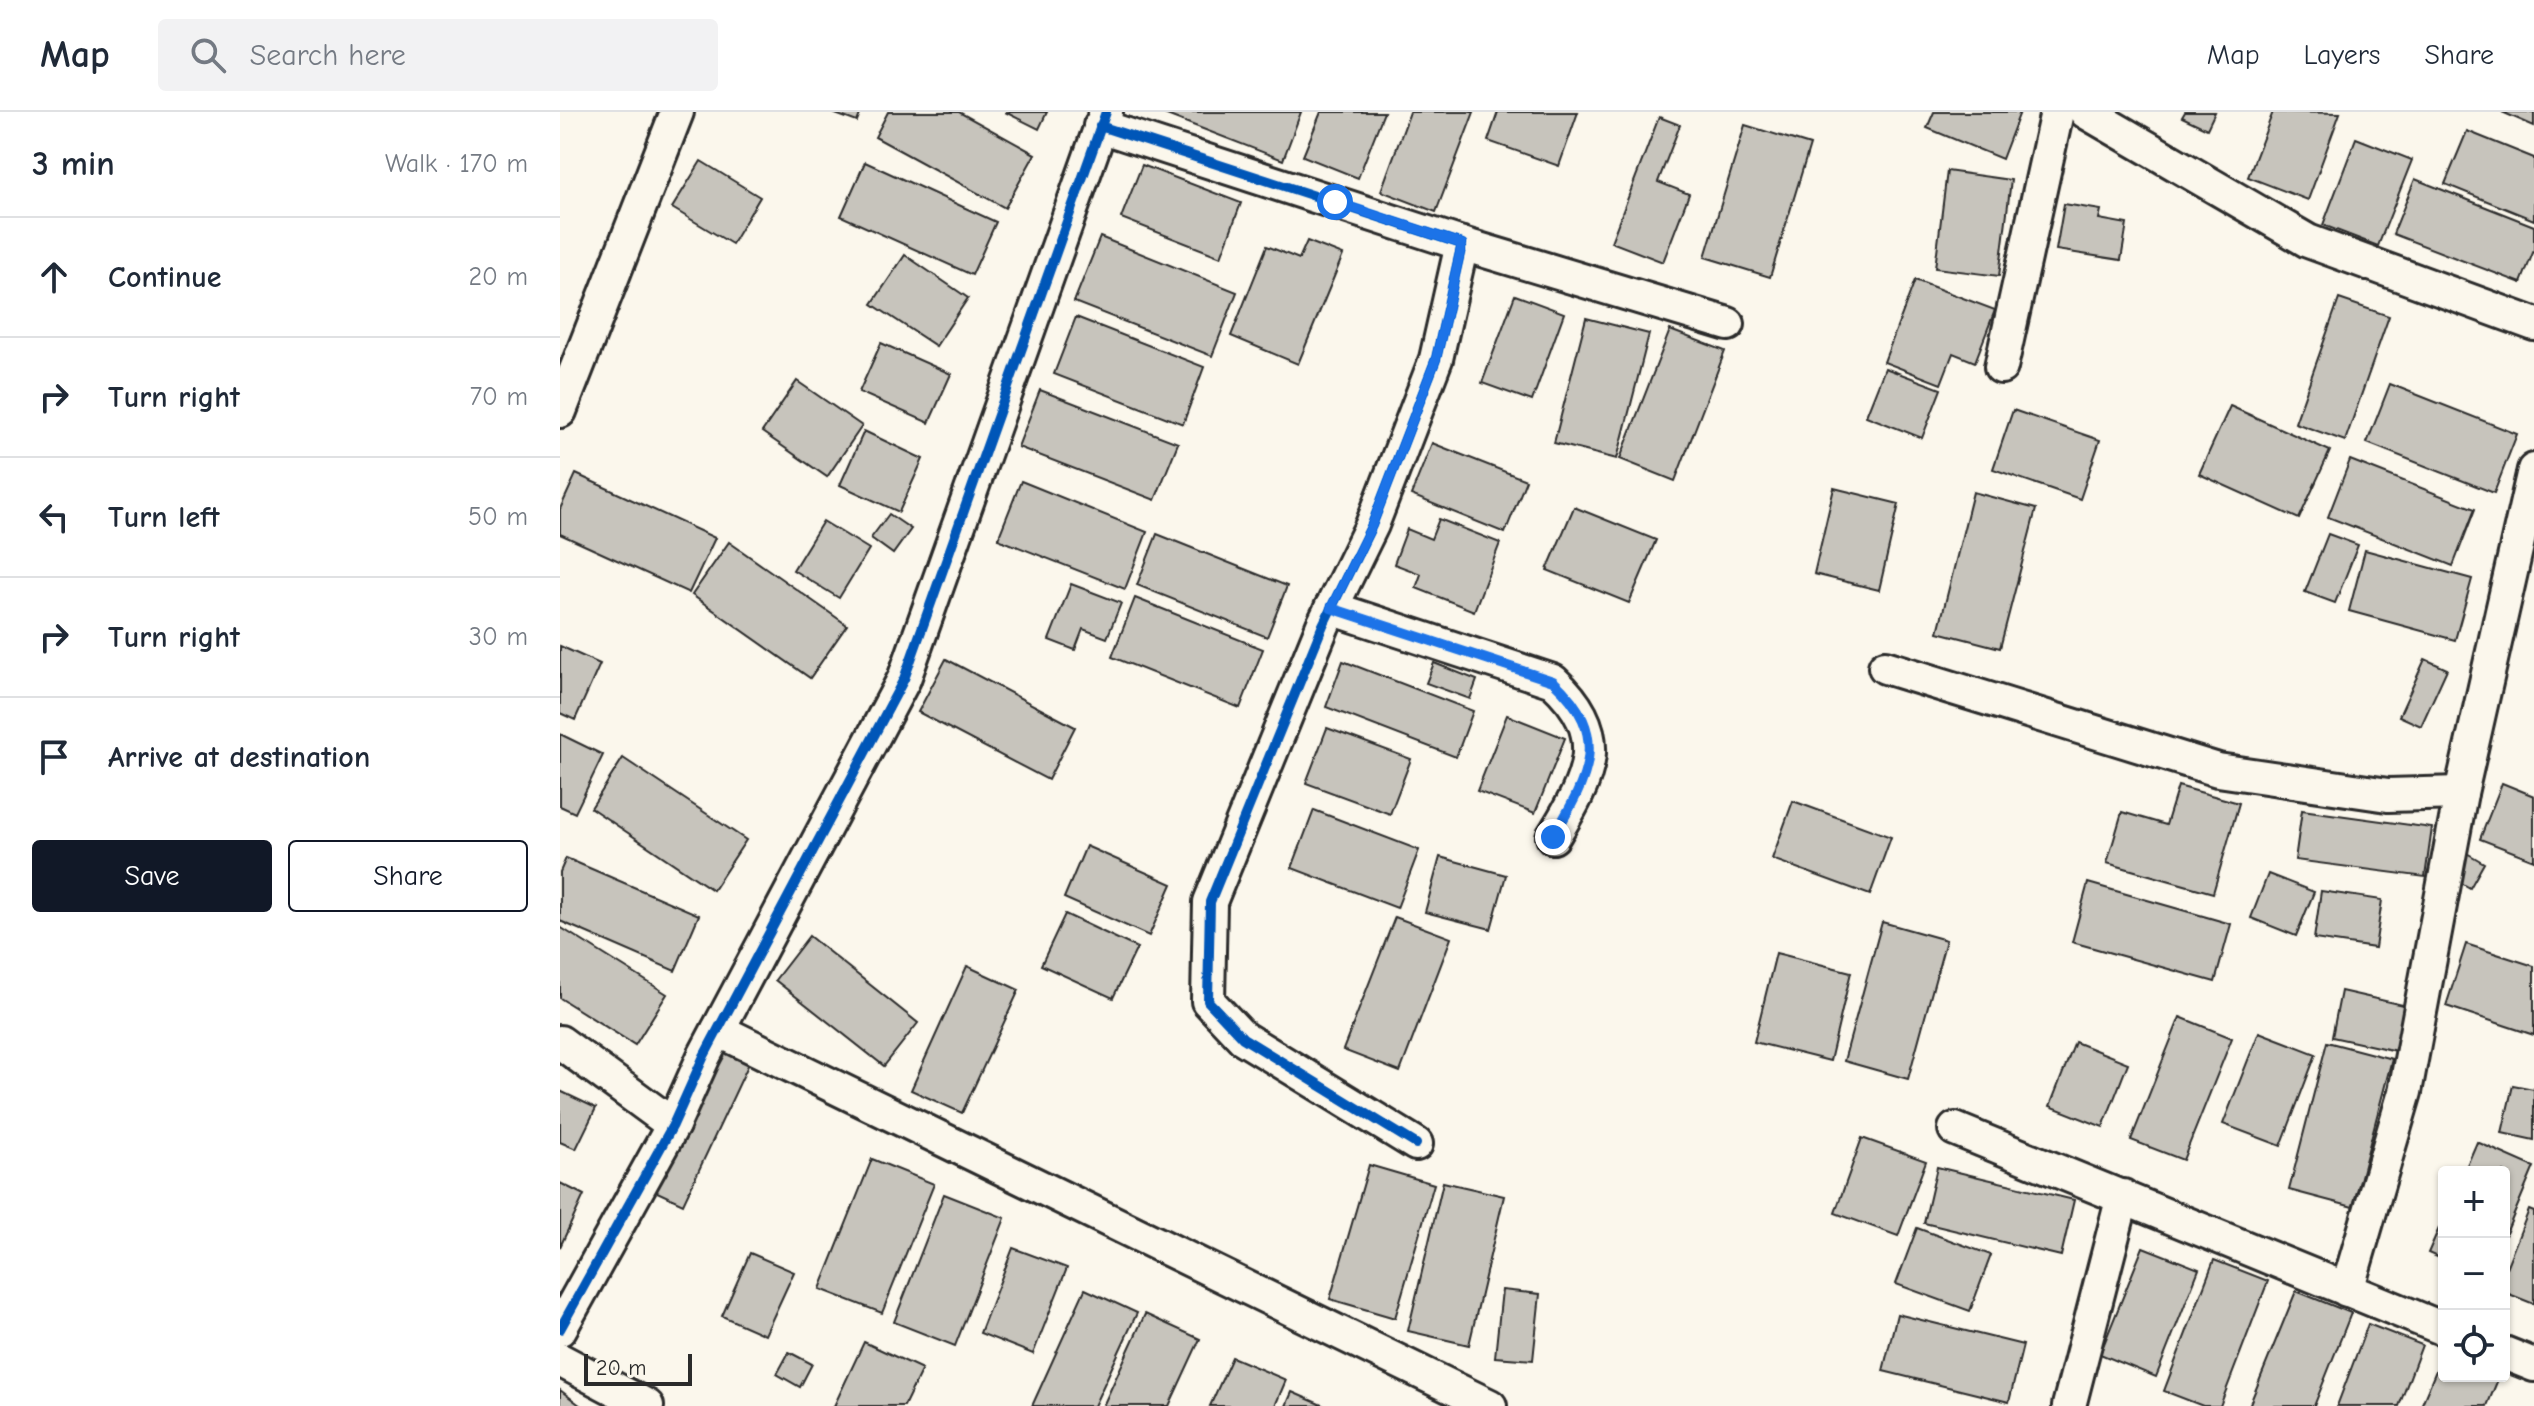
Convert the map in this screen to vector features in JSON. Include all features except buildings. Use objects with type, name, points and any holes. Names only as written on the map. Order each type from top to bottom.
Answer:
[{"type":"street","points":[[560,411],[677,112]]},
{"type":"street","points":[[2001,367],[2057,112]]},
{"type":"street","points":[[2086,112],[2308,241],[2534,324]]},
{"type":"street","points":[[560,1329],[673,1125],[718,1030],[904,679],[1103,119],[1462,244],[1728,324]]},
{"type":"street","points":[[1416,1144],[1243,1038],[1208,1001],[1210,902],[1331,608],[1372,525],[1436,359],[1462,244]]},
{"type":"street","points":[[2347,1290],[2405,1092],[2461,793],[2534,470]]},
{"type":"street","points":[[1331,608],[1553,681],[1574,700],[1592,750],[1586,772],[1553,837]]},
{"type":"street","points":[[1885,667],[2218,770],[2388,795],[2461,793]]},
{"type":"street","points":[[718,1030],[1490,1406]]},
{"type":"street","points":[[560,1042],[673,1125]]},
{"type":"street","points":[[1955,1129],[2438,1327]]},
{"type":"street","points":[[2069,1406],[2123,1196]]},
{"type":"street","points":[[2510,1355],[2534,1365]]},
{"type":"street","points":[[560,1360],[647,1406]]},
{"type":"cycle path","points":[[560,1329],[673,1125],[704,1056],[904,679],[1106,112]]},
{"type":"cycle path","points":[[1100,126],[1462,244],[1436,359],[1372,525],[1323,625],[1210,902],[1208,1001],[1243,1038],[1416,1144]]},
{"type":"route","points":[[1335,202],[1462,244],[1436,359],[1372,525],[1331,608],[1553,681],[1574,700],[1592,750],[1586,772],[1553,837]]}]
